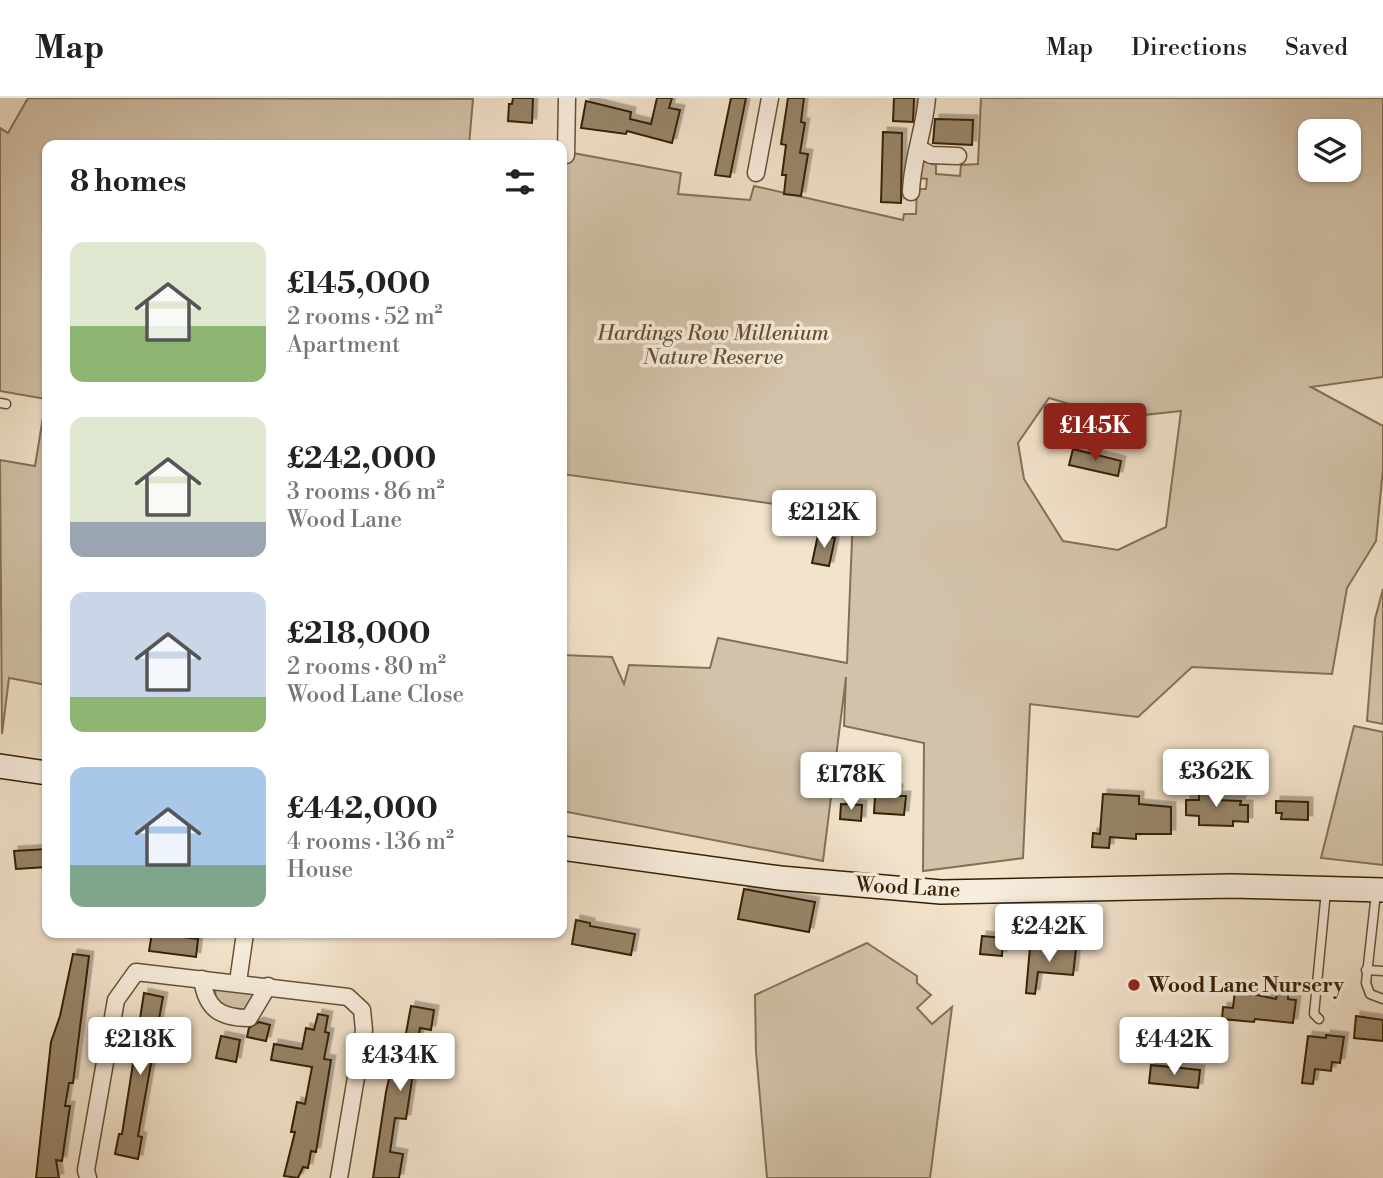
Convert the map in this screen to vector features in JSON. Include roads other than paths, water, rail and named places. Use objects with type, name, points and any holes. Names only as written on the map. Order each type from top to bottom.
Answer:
[{"type":"street","points":[[566,140],[567,98]]},
{"type":"street","points":[[756,173],[770,98]]},
{"type":"street","points":[[911,192],[912,160],[920,149],[927,98]]},
{"type":"street","points":[[920,149],[930,155],[958,156]]},
{"type":"street","points":[[0,766],[42,772]]},
{"type":"street","name":"Wood Lane","points":[[567,849],[780,878],[941,892],[1231,886],[1380,890]]},
{"type":"street","points":[[238,982],[244,938]]},
{"type":"street","points":[[88,1178],[86,1170],[116,1000],[136,972],[238,982],[348,998],[362,1010],[364,1030],[339,1178]]},
{"type":"street","points":[[202,979],[205,998],[215,1009],[231,1018],[249,1018],[268,986]]},
{"type":"lane","points":[[1319,1019],[1314,1014],[1326,888]]},
{"type":"lane","points":[[1380,890],[1366,970],[1367,991],[1373,997],[1383,999]]},
{"type":"lane","points":[[1366,970],[1383,971]]},
{"type":"place","name":"Wood Lane Nursery","points":[[1134,985]]},
{"type":"park label","name":"Hardings Row Millenium Nature Reserve","points":[[713,345]]}]
